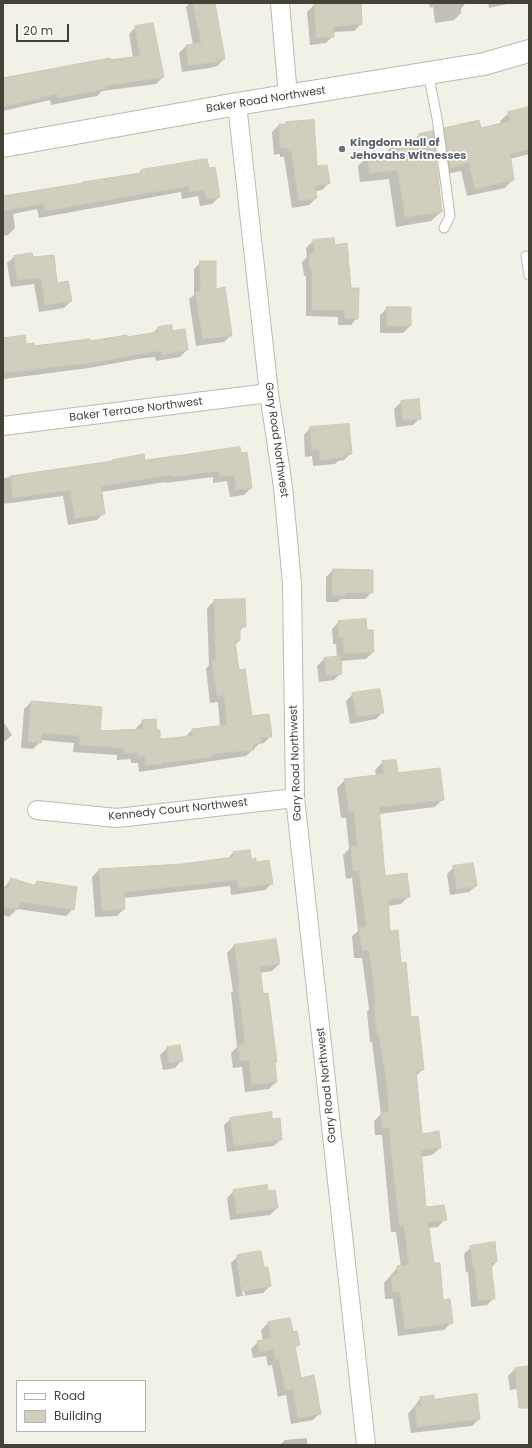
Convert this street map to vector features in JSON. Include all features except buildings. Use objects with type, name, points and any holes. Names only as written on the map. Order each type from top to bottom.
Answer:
[{"type":"street","points":[[280,3],[288,96]]},
{"type":"street","name":"Baker Road Northwest","points":[[3,146],[237,104],[484,64],[529,51]]},
{"type":"street","name":"Gary Road Northwest","points":[[237,104],[269,393],[283,487],[292,583],[295,798],[366,1445]]},
{"type":"street","name":"Baker Terrace Northwest","points":[[3,426],[269,393]]},
{"type":"street","name":"Kennedy Court Northwest","points":[[38,810],[91,817],[117,818],[295,798]]},
{"type":"lane","points":[[428,73],[437,118],[450,216],[444,228]]},
{"type":"lane","points":[[526,256],[529,275]]},
{"type":"place","name":"Kingdom Hall of Jehovahs Witnesses","points":[[342,149]]}]
